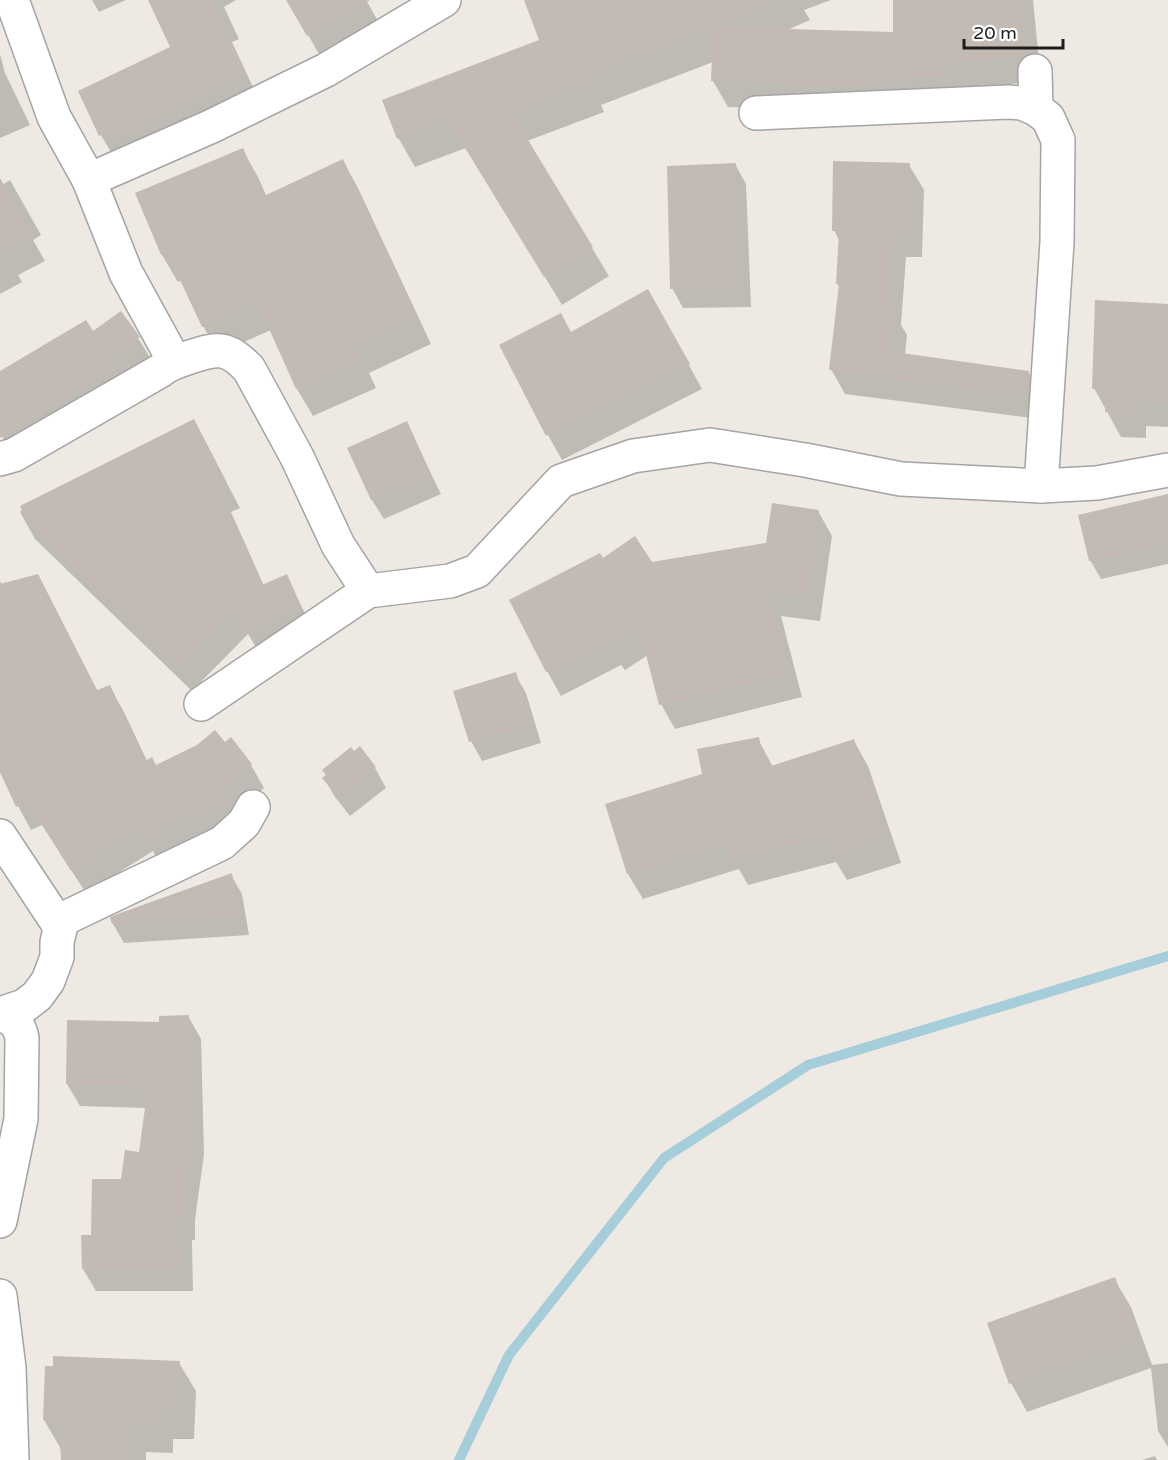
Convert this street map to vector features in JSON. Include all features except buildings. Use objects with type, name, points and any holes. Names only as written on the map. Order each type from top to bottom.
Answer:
[{"type":"street","points":[[12,0],[54,117],[89,180],[126,273],[171,355],[168,364]]},
{"type":"street","points":[[89,180],[212,126],[326,70],[444,0]]},
{"type":"street","points":[[1035,70],[1036,109]]},
{"type":"street","points":[[756,113],[1008,102],[1022,103],[1048,118],[1058,140],[1057,242],[1041,486]]},
{"type":"street","points":[[0,459],[14,455],[168,364],[213,349],[228,352],[240,359],[249,369],[297,457],[338,545],[368,591]]},
{"type":"street","points":[[201,704],[368,591],[450,581],[477,571],[561,481],[633,456],[710,445],[901,478],[1041,486],[1097,483],[1168,470]]},
{"type":"street","points":[[57,922],[222,843],[244,823],[253,807]]},
{"type":"street","points":[[0,836],[61,925],[57,942],[57,957],[48,981],[37,996],[24,1006],[0,1014],[12,1018],[20,1026],[22,1038],[21,1119],[0,1221]]},
{"type":"street","points":[[0,1296],[9,1368],[12,1460]]},
{"type":"waterway","points":[[459,1460],[509,1355],[664,1158],[808,1065],[1168,956]]}]
